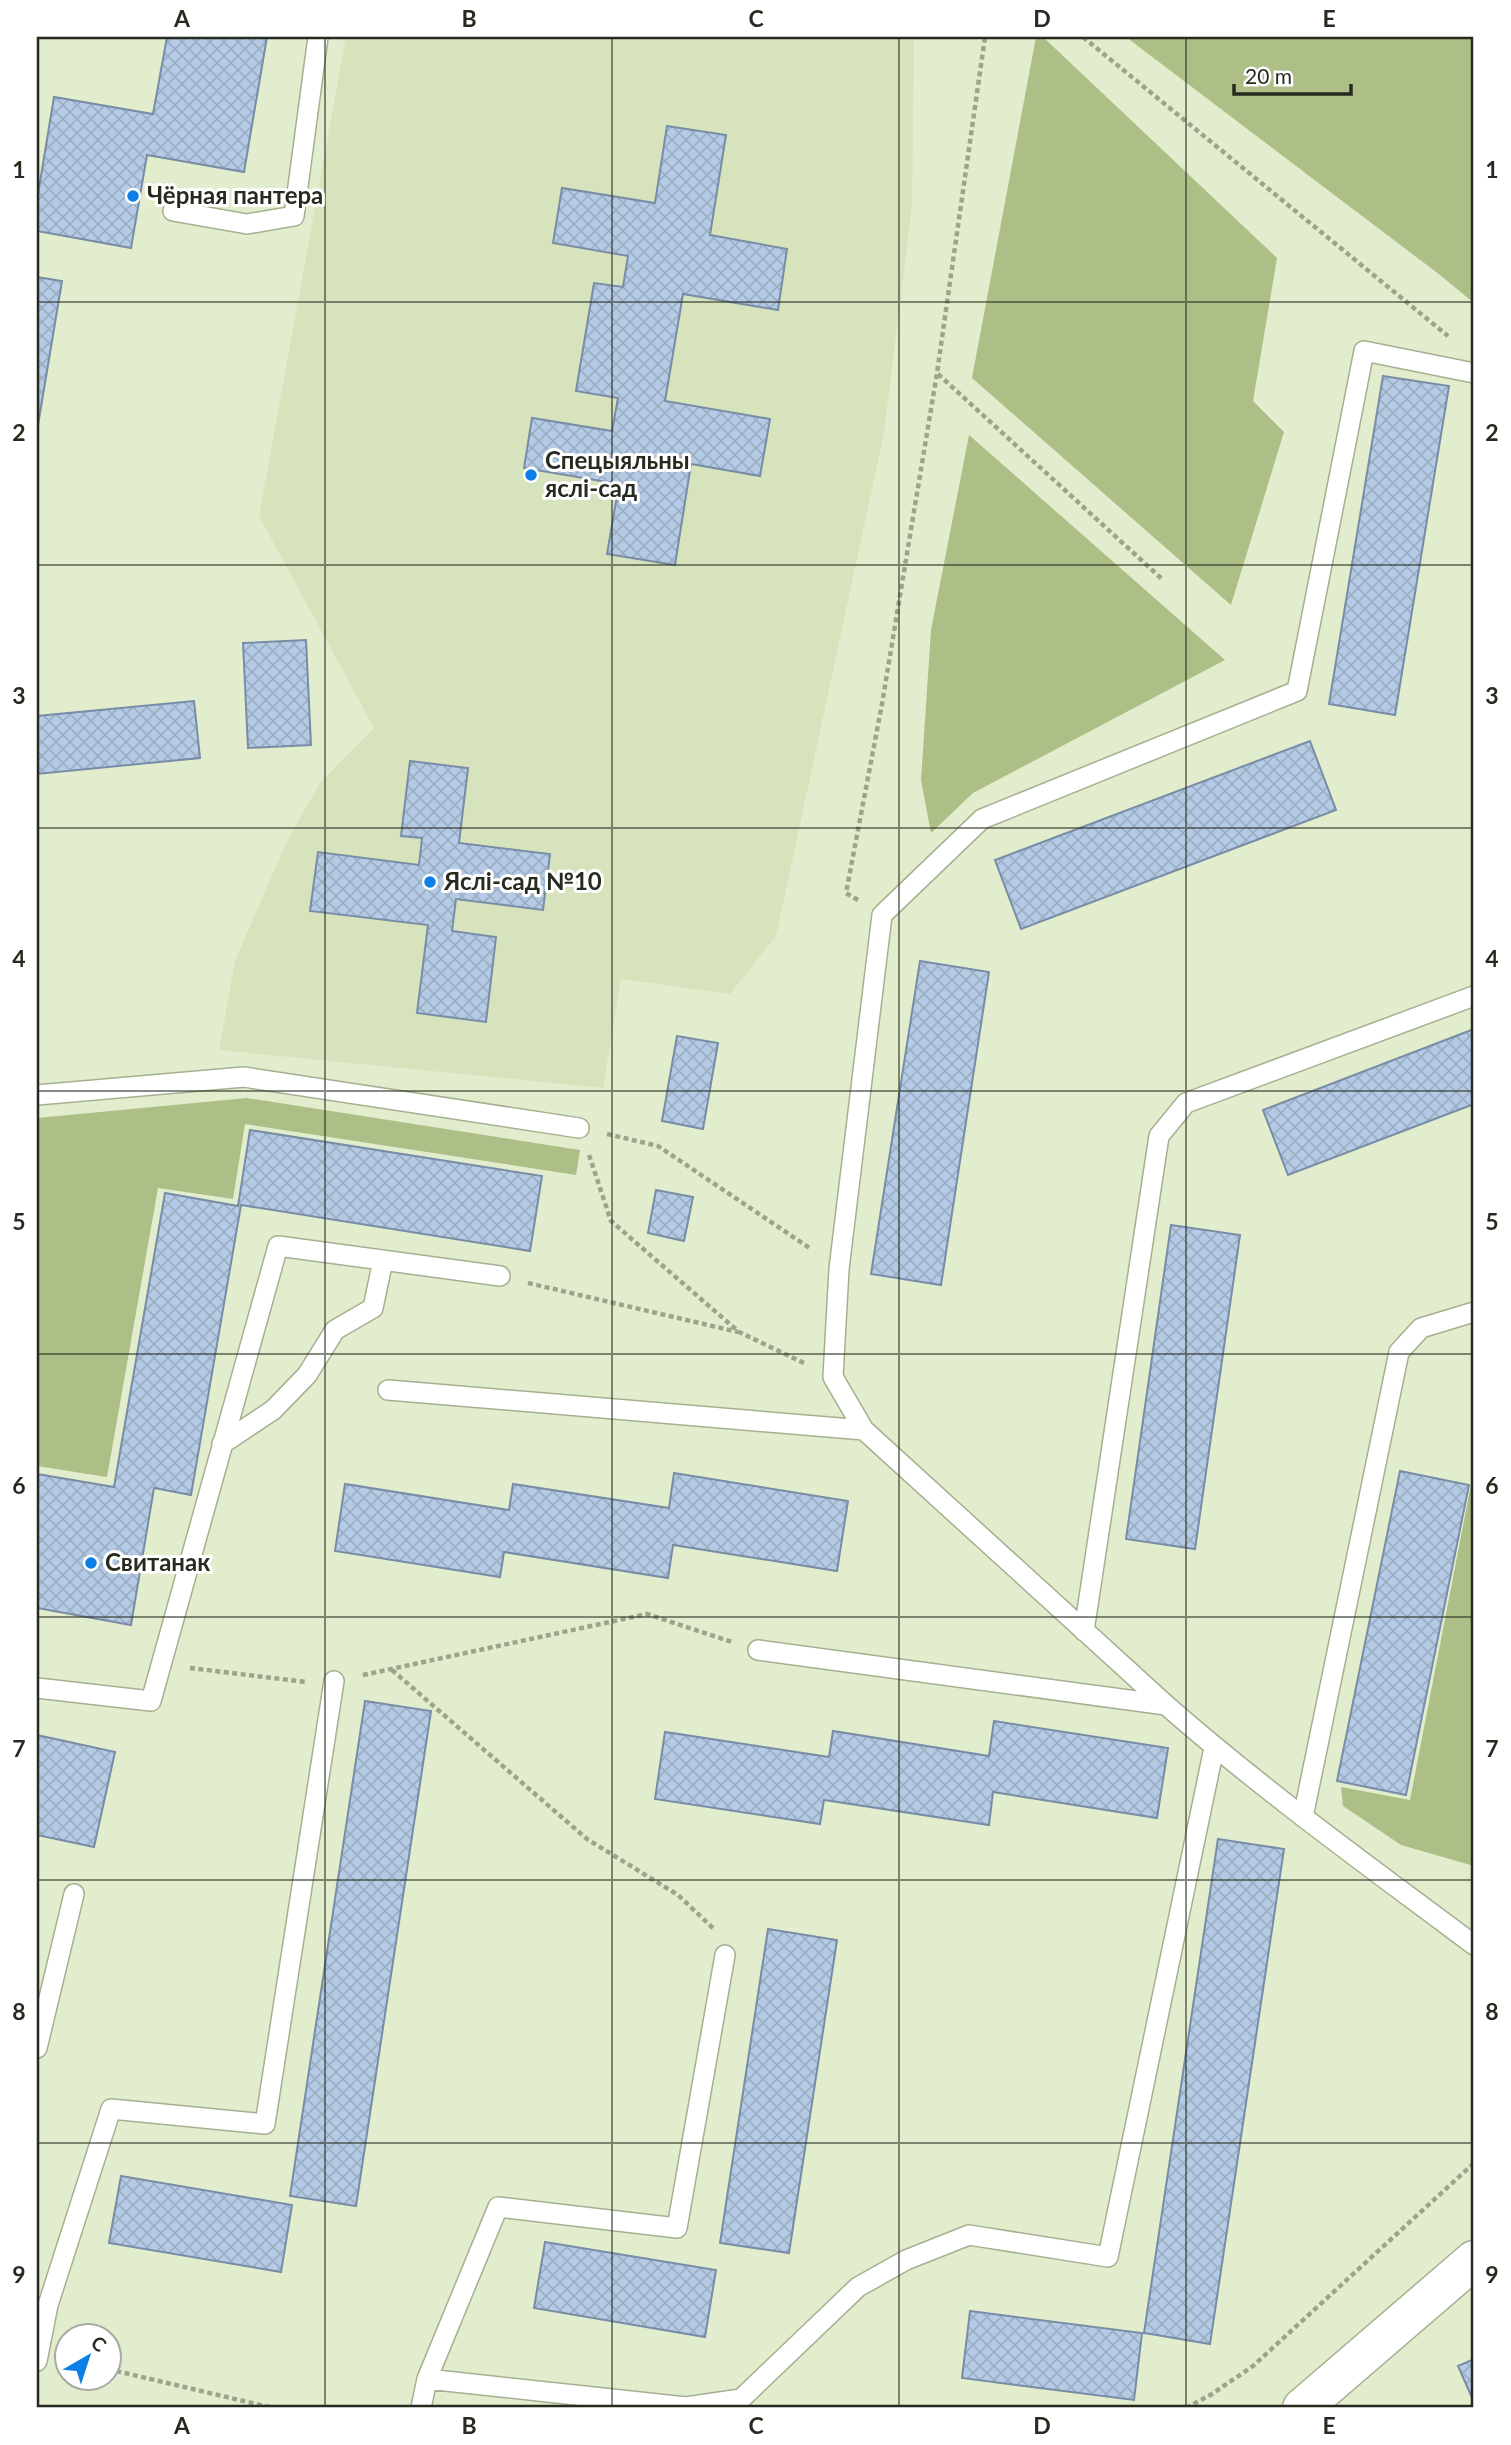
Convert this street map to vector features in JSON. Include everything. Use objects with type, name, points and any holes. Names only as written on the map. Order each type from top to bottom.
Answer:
[{"type":"main road","points":[[1302,2408],[1474,2260]]},
{"type":"lane","points":[[173,211],[247,224],[294,216],[318,37]]},
{"type":"lane","points":[[1474,373],[1364,351],[1297,691],[982,819],[882,915],[839,1269],[833,1377],[864,1430],[1214,1748],[1474,1945]]},
{"type":"lane","points":[[1084,1631],[1159,1136],[1186,1103],[1474,996]]},
{"type":"lane","points":[[37,1095],[244,1077],[579,1128]]},
{"type":"lane","points":[[37,1688],[151,1701],[278,1245],[500,1276]]},
{"type":"lane","points":[[222,1444],[273,1410],[307,1375],[335,1331],[373,1308],[383,1260]]},
{"type":"lane","points":[[1303,1817],[1399,1352],[1421,1328],[1474,1312]]},
{"type":"lane","points":[[388,1390],[864,1430]]},
{"type":"lane","points":[[758,1650],[1166,1705]]},
{"type":"lane","points":[[37,2361],[42,2303],[111,2109],[265,2124],[334,1681]]},
{"type":"lane","points":[[427,2379],[686,2407],[740,2399],[858,2287],[906,2260],[969,2235],[1108,2257],[1214,1748]]},
{"type":"lane","points":[[37,2048],[74,1894]]},
{"type":"lane","points":[[421,2408],[427,2379],[498,2207],[677,2228],[725,1955]]},
{"type":"path","points":[[882,915],[846,893],[882,704],[937,373],[985,37]]},
{"type":"path","points":[[1083,37],[1453,340]]},
{"type":"path","points":[[937,373],[1163,579]]},
{"type":"path","points":[[579,1128],[658,1146],[839,1269]]},
{"type":"path","points":[[579,1128],[611,1221],[739,1332]]},
{"type":"path","points":[[500,1276],[739,1332],[833,1377]]},
{"type":"path","points":[[161,1664],[296,1682],[334,1681],[648,1614],[758,1650]]},
{"type":"path","points":[[391,1669],[587,1839],[678,1895],[716,1930],[725,1955]]},
{"type":"path","points":[[1186,2408],[1212,2395],[1253,2366],[1474,2163]]},
{"type":"path","points":[[122,2372],[273,2408]]},
{"type":"shaded area","name":"Спецыяльны яслі-сад","points":[[346,37],[914,37],[912,206],[884,433],[776,936],[730,994],[621,979],[603,1088],[219,1050],[235,961],[287,841],[320,783],[374,728],[259,516]]},
{"type":"shaded area","points":[[1036,37],[1043,37],[1277,258],[1253,401],[1284,432],[1231,605],[972,378]]},
{"type":"shaded area","points":[[1126,37],[1474,37],[1474,303],[1440,275]]},
{"type":"shaded area","points":[[969,435],[1225,660],[973,793],[931,833],[921,780],[931,630]]},
{"type":"shaded area","points":[[247,1098],[580,1150],[576,1175],[245,1124],[233,1199],[158,1188],[107,1477],[37,1466],[37,1118]]},
{"type":"shaded area","points":[[1474,1469],[1474,1866],[1401,1845],[1343,1806],[1341,1787],[1410,1800]]},
{"type":"building","points":[[167,37],[267,37],[244,172],[147,155],[131,248],[37,231],[37,200],[54,97],[153,114]]},
{"type":"building","points":[[667,126],[726,135],[710,235],[787,249],[778,310],[683,294],[665,401],[770,419],[760,476],[691,464],[675,565],[607,554],[619,484],[524,468],[532,418],[612,431],[618,398],[576,391],[594,283],[623,287],[628,256],[553,243],[562,188],[655,203]]},
{"type":"building","points":[[37,277],[62,281],[37,431]]},
{"type":"building","points":[[1383,376],[1449,386],[1395,715],[1329,704]]},
{"type":"building","points":[[306,640],[311,745],[248,748],[243,643]]},
{"type":"building","points":[[194,701],[200,758],[37,774],[37,716]]},
{"type":"building","points":[[1310,741],[1336,810],[1021,929],[995,860]]},
{"type":"building","name":"Яслі-сад №10","points":[[410,761],[468,768],[459,843],[550,854],[543,910],[456,899],[452,931],[496,937],[486,1022],[417,1013],[428,925],[310,911],[318,852],[419,865],[422,838],[401,836]]},
{"type":"building","points":[[920,961],[989,972],[941,1285],[871,1274]]},
{"type":"building","points":[[1474,1029],[1474,1104],[1288,1175],[1263,1110]]},
{"type":"building","points":[[677,1036],[718,1043],[703,1129],[662,1121]]},
{"type":"building","points":[[250,1130],[542,1176],[530,1251],[241,1205],[191,1495],[154,1488],[131,1625],[37,1608],[37,1474],[114,1487],[165,1193],[238,1206]]},
{"type":"building","points":[[656,1190],[693,1197],[684,1241],[648,1233]]},
{"type":"building","points":[[1171,1225],[1240,1235],[1195,1549],[1126,1539]]},
{"type":"building","points":[[1400,1471],[1469,1485],[1406,1795],[1337,1781]]},
{"type":"building","points":[[674,1473],[848,1501],[837,1571],[673,1545],[668,1578],[504,1552],[500,1577],[335,1551],[345,1484],[509,1510],[513,1484],[669,1508]]},
{"type":"building","points":[[365,1701],[431,1711],[356,2206],[290,2196]]},
{"type":"building","points":[[994,1721],[1168,1748],[1157,1818],[993,1792],[989,1825],[824,1800],[820,1824],[655,1799],[665,1732],[829,1757],[833,1731],[989,1756]]},
{"type":"building","points":[[37,1735],[115,1752],[94,1847],[37,1835]]},
{"type":"building","points":[[1218,1839],[1284,1849],[1210,2344],[1144,2333]]},
{"type":"building","points":[[768,1929],[837,1940],[789,2253],[720,2243]]},
{"type":"building","points":[[121,2176],[292,2205],[281,2272],[109,2243]]},
{"type":"building","points":[[545,2242],[716,2270],[705,2337],[534,2308]]},
{"type":"building","points":[[970,2311],[1142,2333],[1134,2400],[962,2378]]},
{"type":"building","points":[[1474,2359],[1474,2402],[1458,2366]]},
{"type":"place","name":"Чёрная пантера","points":[[133,196]]},
{"type":"place","name":"Спецыяльны яслі-сад","points":[[531,475]]},
{"type":"place","name":"Яслі-сад №10","points":[[430,882]]},
{"type":"place","name":"Свитанак","points":[[91,1563]]}]
